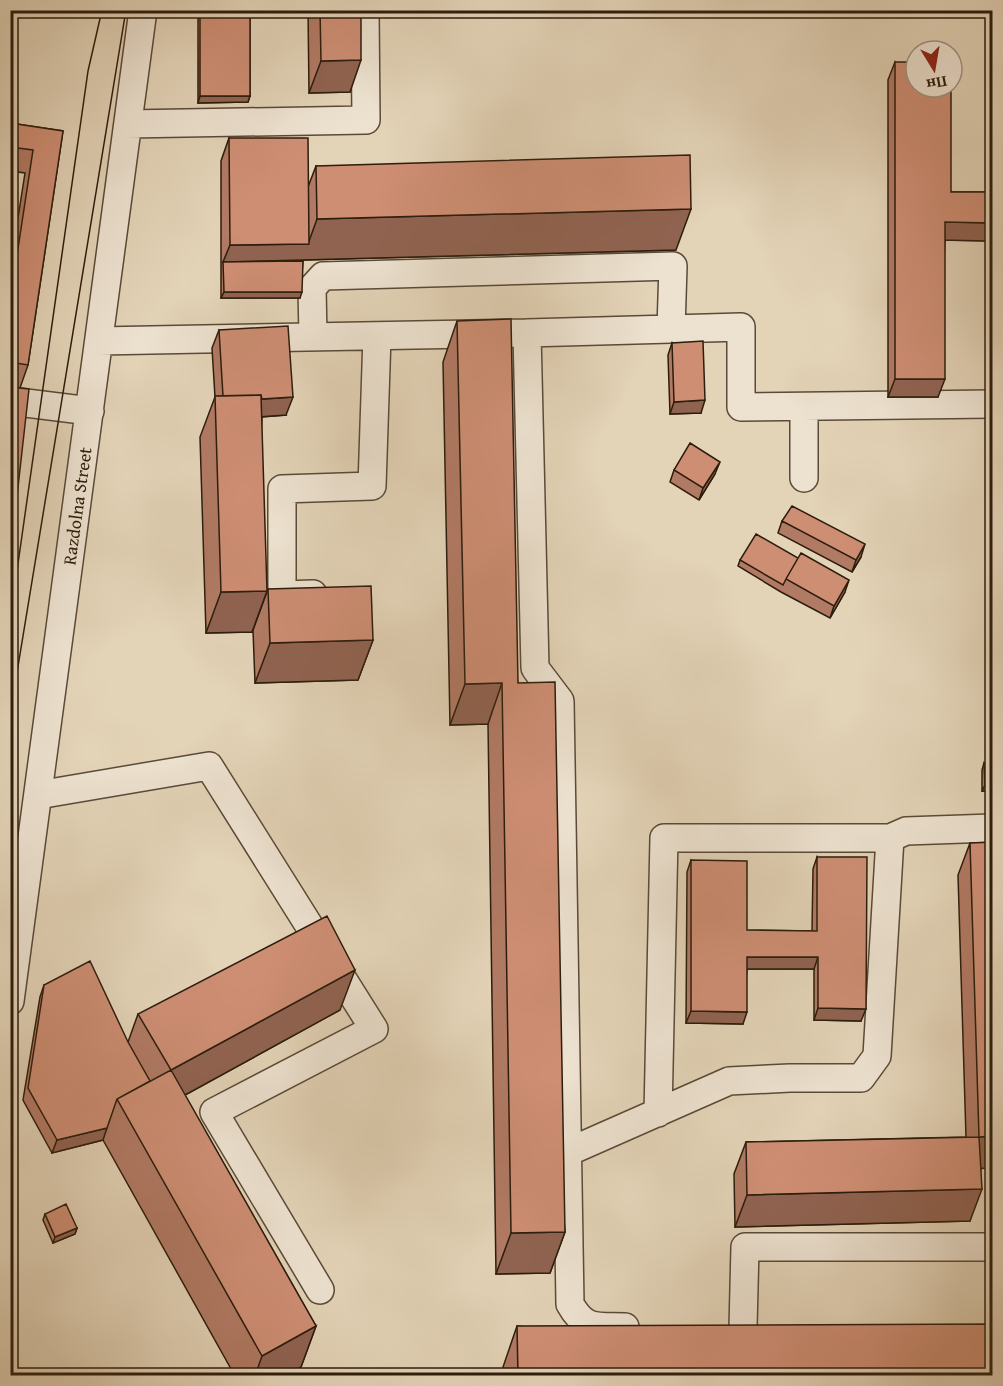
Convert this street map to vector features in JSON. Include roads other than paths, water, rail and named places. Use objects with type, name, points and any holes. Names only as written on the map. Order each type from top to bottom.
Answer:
[{"type":"street","name":"Razdolna Street","points":[[10,1001],[143,10]]},
{"type":"street","points":[[128,124],[366,120],[365,10]]},
{"type":"street","points":[[313,337],[312,288],[323,276],[673,266],[672,329]]},
{"type":"street","points":[[99,341],[741,327],[741,407],[993,404]]},
{"type":"street","points":[[527,333],[535,668],[560,701],[570,1304],[578,1318],[590,1326],[649,1327]]},
{"type":"street","points":[[341,593],[282,595],[282,489],[372,486],[377,336]]},
{"type":"street","points":[[10,401],[90,411]]},
{"type":"street","points":[[804,407],[804,478]]},
{"type":"street","points":[[38,795],[209,766],[375,1029],[214,1112],[320,1290]]},
{"type":"street","points":[[658,1113],[664,838],[890,838],[906,831],[993,828]]},
{"type":"street","points":[[568,1152],[729,1081],[790,1077],[861,1078],[877,1056],[890,838]]},
{"type":"street","points":[[743,1328],[745,1247],[993,1247]]},
{"type":"tram line","points":[[10,620],[88,71],[102,10]]},
{"type":"tram line","points":[[10,715],[126,10]]}]
